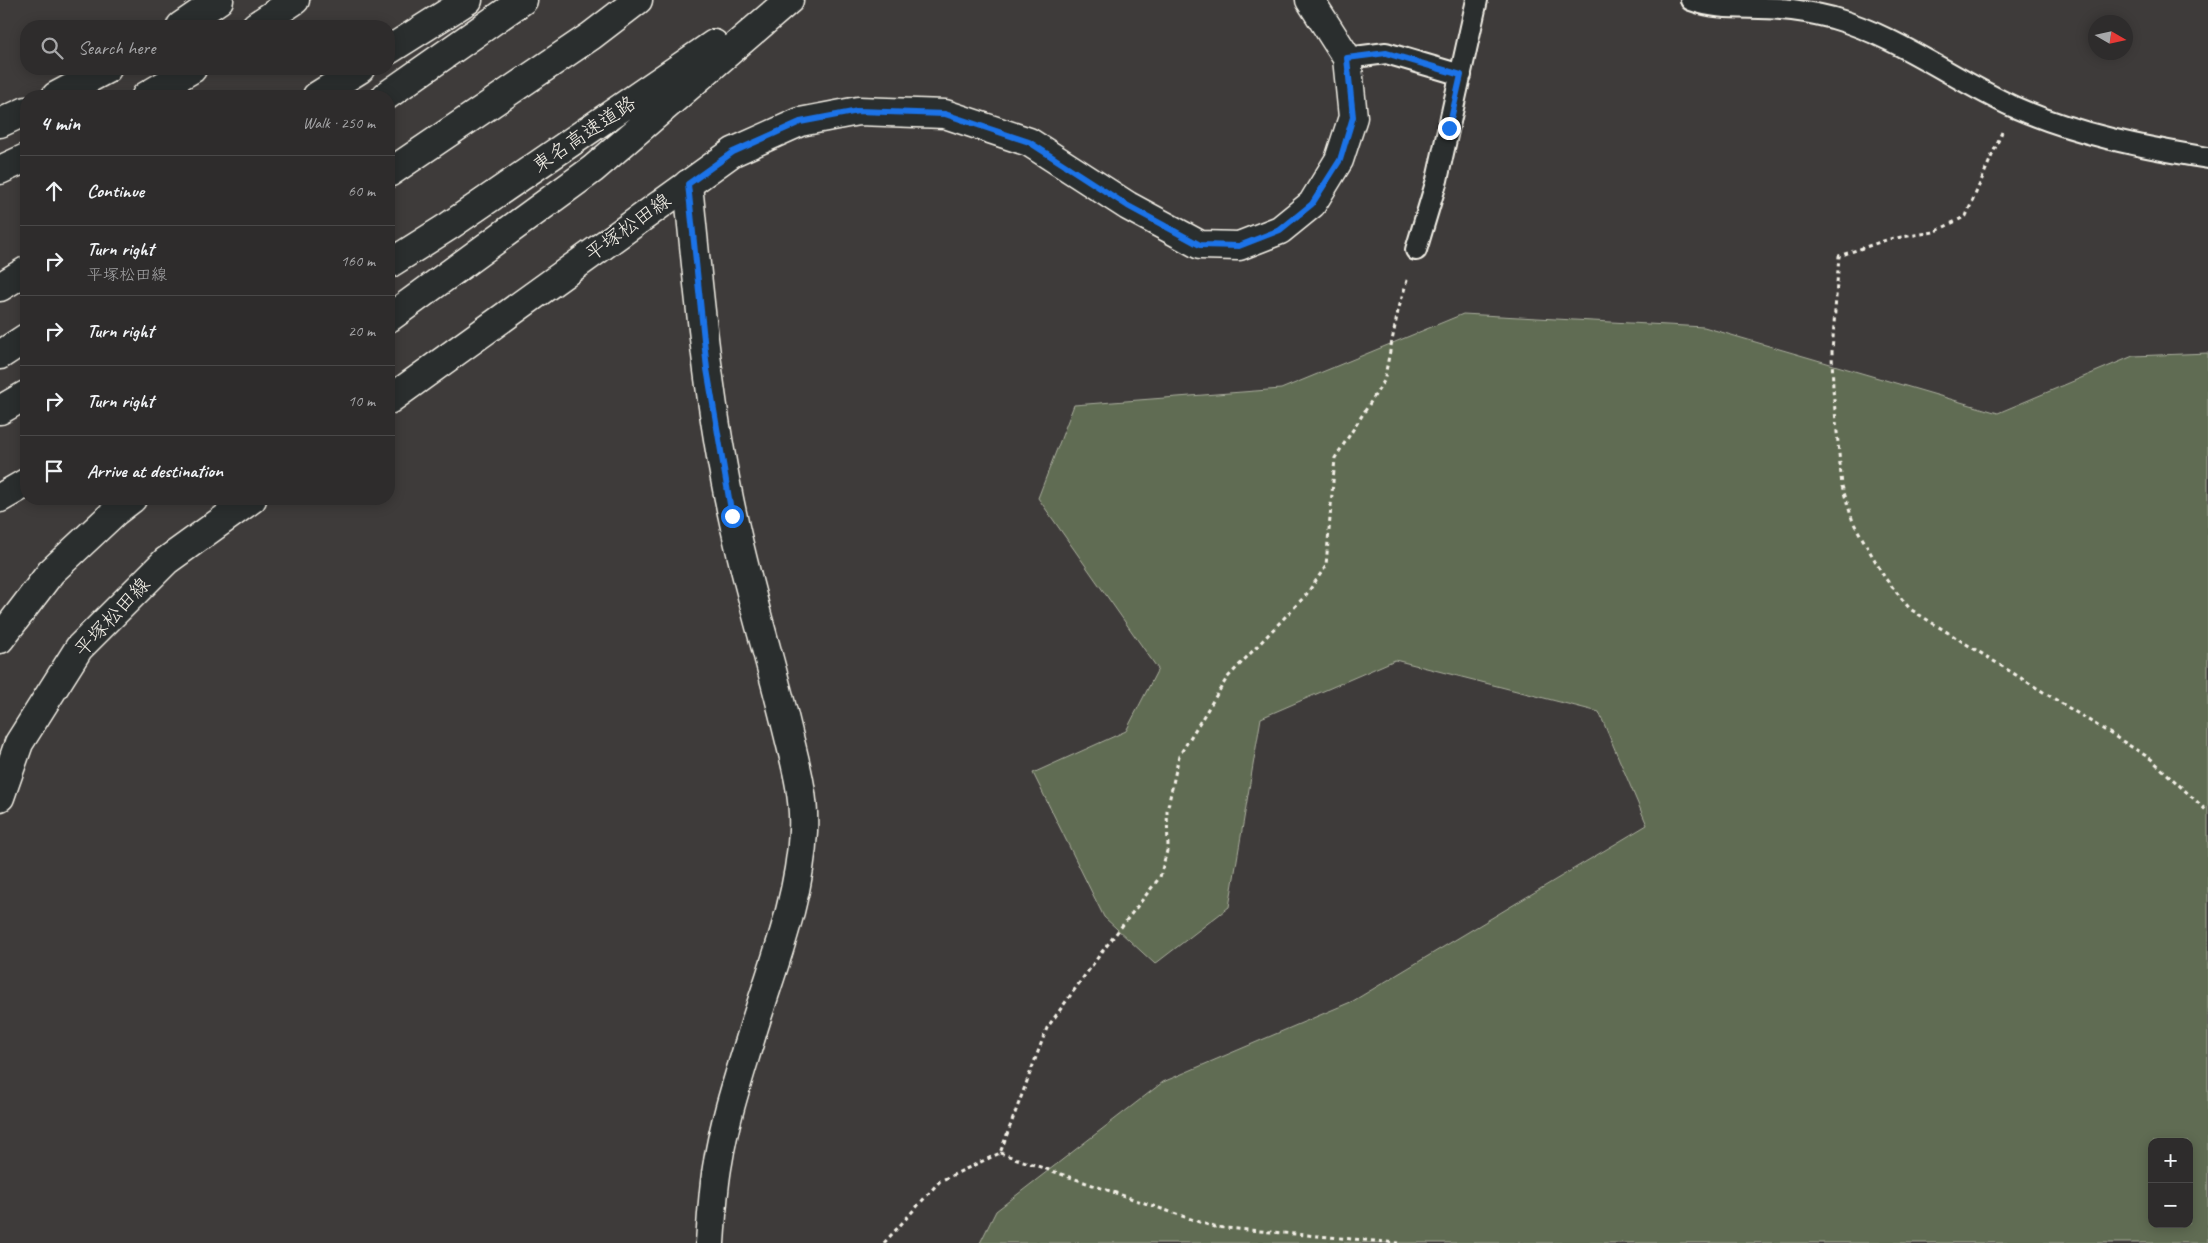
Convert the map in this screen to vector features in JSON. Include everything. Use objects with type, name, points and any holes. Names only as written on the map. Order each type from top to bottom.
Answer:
[{"type":"main road","points":[[190,20],[219,0]]},
{"type":"main road","points":[[265,20],[295,0]]},
{"type":"main road","points":[[395,46],[468,0]]},
{"type":"main road","points":[[395,90],[523,0]]},
{"type":"main road","points":[[395,169],[591,36],[638,0]]},
{"type":"main road","name":"東名高速道路","points":[[395,260],[450,226],[594,128],[776,0]]},
{"type":"main road","points":[[395,314],[593,169],[789,0]]},
{"type":"main road","name":"平塚松田線","points":[[395,396],[733,152],[800,122],[858,111],[945,114],[1029,142],[1128,206],[1200,245],[1239,246],[1280,230],[1312,204],[1340,160],[1353,117],[1347,58],[1310,0]]},
{"type":"main road","points":[[67,90],[96,75]]},
{"type":"main road","points":[[156,90],[182,75]]},
{"type":"main road","points":[[327,90],[350,75]]},
{"type":"main road","points":[[0,123],[20,113]]},
{"type":"main road","points":[[0,170],[20,161]]},
{"type":"main road","points":[[688,184],[707,369],[732,516],[749,590],[770,658],[794,758],[803,800],[804,828],[801,862],[791,908],[732,1101],[718,1162],[710,1243]]},
{"type":"main road","points":[[0,286],[20,274]]},
{"type":"main road","points":[[0,355],[20,342]]},
{"type":"main road","points":[[0,410],[20,398]]},
{"type":"main road","points":[[0,498],[20,486]]},
{"type":"main road","points":[[0,638],[51,572],[124,505]]},
{"type":"main road","name":"平塚松田線","points":[[0,797],[19,743],[79,648],[166,561],[244,505]]},
{"type":"lane","points":[[1416,250],[1437,180],[1477,0]]},
{"type":"lane","points":[[1691,0],[1733,9],[1782,9],[1833,18],[1868,31],[2014,106],[2078,131],[2137,146],[2208,158]]},
{"type":"lane","points":[[1347,58],[1386,53],[1461,75]]},
{"type":"path","points":[[2014,106],[1966,216],[1934,232],[1889,239],[1839,256],[1832,352],[1833,389],[1842,486],[1853,522],[1885,578],[1910,609],[2151,759],[2208,812]]},
{"type":"path","points":[[1000,1153],[1046,1028],[1160,877],[1168,847],[1167,810],[1179,756],[1227,678],[1306,595],[1326,566],[1335,458],[1384,381],[1398,311],[1416,250]]},
{"type":"path","points":[[884,1243],[940,1181],[1000,1153],[1214,1227],[1398,1243]]},
{"type":"green space","points":[[1463,314],[1704,327],[1998,413],[2133,356],[2208,353],[2208,1243],[980,1243],[996,1211],[1163,1082],[1353,1001],[1647,825],[1599,712],[1395,660],[1261,718],[1229,907],[1155,964],[1104,917],[1033,773],[1126,731],[1158,669],[1038,498],[1074,405],[1281,389]]},
{"type":"route","points":[[732,516],[707,369],[688,184],[733,152],[800,122],[858,111],[945,114],[1029,142],[1128,206],[1200,245],[1239,246],[1280,230],[1312,204],[1340,160],[1353,117],[1347,58],[1386,53],[1461,75],[1449,128]]}]
